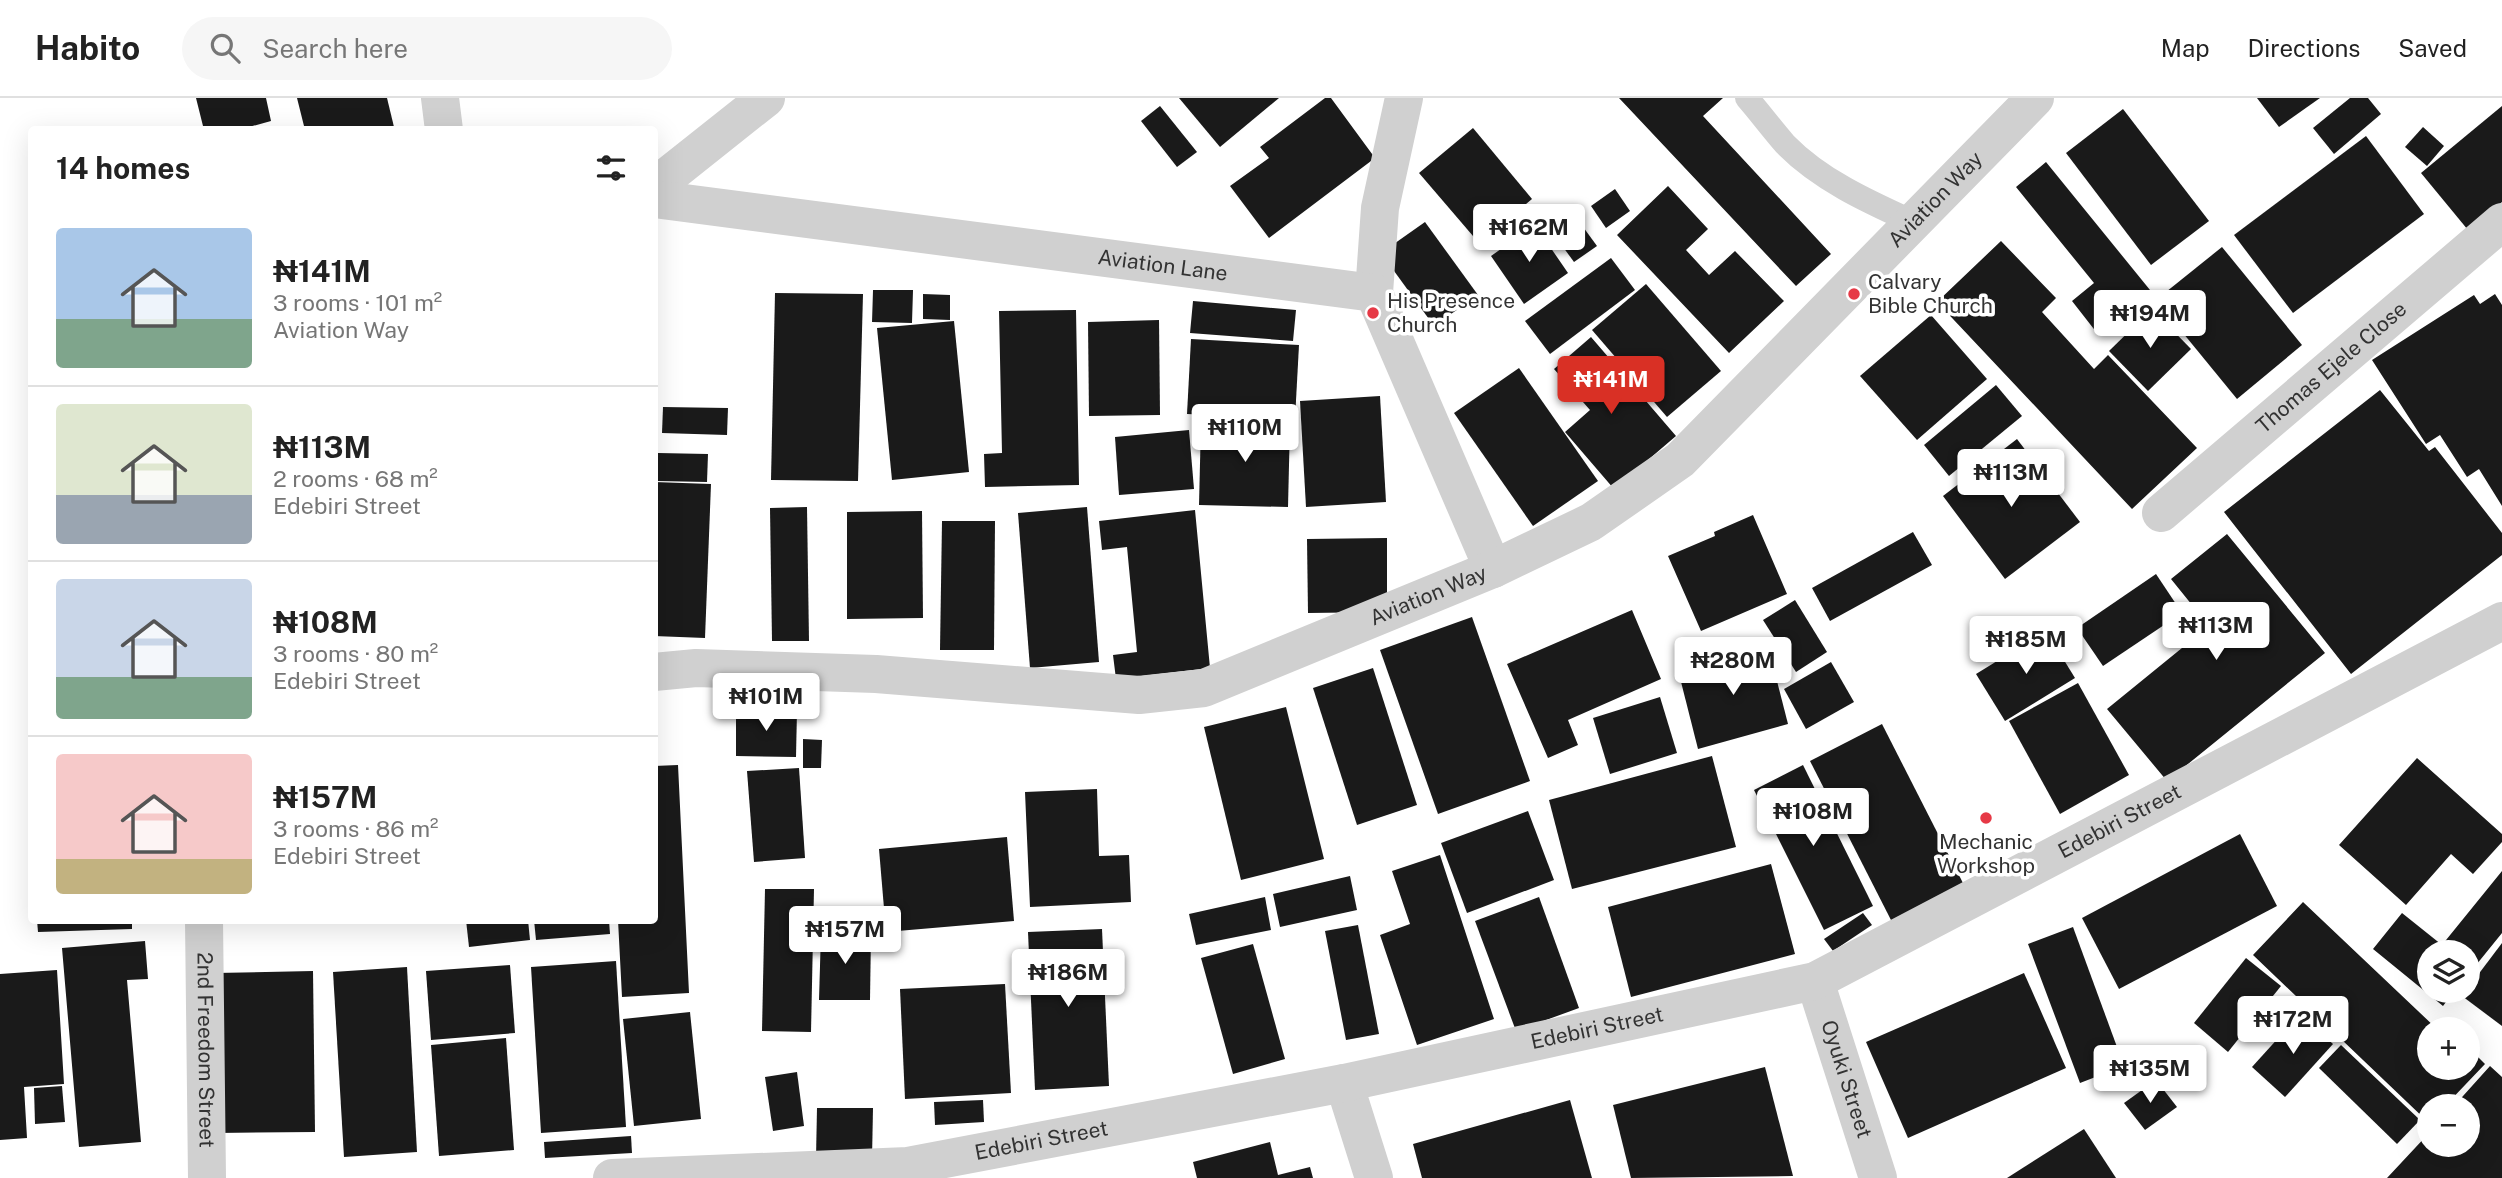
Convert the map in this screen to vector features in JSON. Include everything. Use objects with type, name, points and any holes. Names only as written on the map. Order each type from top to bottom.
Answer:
[{"type":"street","points":[[440,98],[444,126]]},
{"type":"street","points":[[658,184],[766,98]]},
{"type":"street","points":[[1404,98],[1380,208],[1374,293],[1493,569]]},
{"type":"street","name":"Aviation Way","points":[[658,672],[696,668],[876,674],[1139,695],[1204,688],[1493,569],[1591,522],[1679,460],[2035,98]]},
{"type":"street","name":"Aviation Lane","points":[[658,200],[1374,293]]},
{"type":"street","name":"Thomas Ejele Close","points":[[2161,513],[2502,222]]},
{"type":"street","name":"Edebiri Street","points":[[612,1178],[910,1172],[1344,1083],[1815,981],[2502,621]]},
{"type":"street","name":"2nd Freedom Street","points":[[204,924],[207,1178]]},
{"type":"street","name":"Oyuki Street","points":[[1815,981],[1878,1178]]},
{"type":"street","points":[[1344,1083],[1374,1178]]},
{"type":"lane","points":[[1747,98],[1787,145],[1818,170],[1859,197],[1913,222]]},
{"type":"building","points":[[196,98],[266,98],[271,121],[253,126],[203,126]]},
{"type":"building","points":[[297,98],[387,98],[394,126],[304,126]]},
{"type":"building","points":[[1179,98],[1279,98],[1220,147]]},
{"type":"building","points":[[1325,98],[1331,98],[1375,158],[1269,238],[1230,186],[1269,158],[1260,147]]},
{"type":"building","points":[[1619,98],[1723,98],[1703,116],[1831,254],[1796,286]]},
{"type":"building","points":[[2257,98],[2320,98],[2279,127]]},
{"type":"building","points":[[2350,98],[2368,98],[2381,114],[2334,154],[2313,128]]},
{"type":"building","points":[[1160,106],[1197,152],[1177,167],[1141,121]]},
{"type":"building","points":[[2502,106],[2502,202],[2468,230],[2421,173]]},
{"type":"building","points":[[2123,109],[2209,221],[2151,265],[2066,153]]},
{"type":"building","points":[[2423,127],[2444,146],[2427,166],[2405,147]]},
{"type":"building","points":[[1473,128],[1532,199],[1479,243],[1419,173]]},
{"type":"building","points":[[2366,136],[2424,214],[2293,313],[2234,235]]},
{"type":"building","points":[[2046,162],[2150,290],[2097,333],[2072,301],[2094,283],[2016,187]]},
{"type":"building","points":[[1668,186],[1708,229],[1686,250],[1709,275],[1735,251],[1784,301],[1729,353],[1617,235]]},
{"type":"building","points":[[1615,189],[1630,211],[1606,228],[1591,206]]},
{"type":"building","points":[[1578,220],[1597,246],[1574,262],[1555,236]]},
{"type":"building","points":[[1425,222],[1478,295],[1434,326],[1381,253]]},
{"type":"building","points":[[1535,225],[1568,273],[1524,304],[1491,256]]},
{"type":"building","points":[[2001,241],[2056,298],[2042,312],[2094,369],[2108,355],[2197,448],[2132,509],[1937,302]]},
{"type":"building","points":[[2222,247],[2302,345],[2237,399],[2156,300]]},
{"type":"building","points":[[1611,258],[1635,290],[1550,354],[1525,321]]},
{"type":"building","points":[[1646,284],[1721,371],[1667,417],[1592,330]]},
{"type":"building","points":[[873,290],[913,290],[912,323],[872,322]]},
{"type":"building","points":[[775,293],[863,294],[858,481],[771,480]]},
{"type":"building","points":[[923,294],[950,295],[950,320],[923,319]]},
{"type":"building","points":[[2495,294],[2502,305],[2502,506],[2479,469],[2467,477],[2440,435],[2426,444],[2372,360],[2474,295],[2480,304]]},
{"type":"building","points":[[1193,301],[1296,310],[1293,341],[1190,333]]},
{"type":"building","points":[[2152,309],[2191,349],[2148,391],[2109,351]]},
{"type":"building","points":[[1076,310],[1079,485],[985,487],[984,454],[1002,453],[999,311]]},
{"type":"building","points":[[1931,315],[1987,379],[1917,440],[1860,376]]},
{"type":"building","points":[[1159,320],[1160,415],[1089,416],[1088,322]]},
{"type":"building","points":[[954,321],[969,472],[892,480],[877,328]]},
{"type":"building","points":[[1591,337],[1676,436],[1614,489],[1565,432],[1590,410],[1554,369]]},
{"type":"building","points":[[1191,339],[1299,345],[1295,419],[1187,414]]},
{"type":"building","points":[[1519,368],[1598,481],[1533,526],[1454,413]]},
{"type":"building","points":[[1996,385],[2022,416],[1949,476],[1924,445]]},
{"type":"building","points":[[2380,390],[2429,451],[2435,447],[2502,533],[2502,555],[2351,674],[2224,512]]},
{"type":"building","points":[[1380,396],[1386,502],[1306,507],[1300,401]]},
{"type":"building","points":[[663,407],[728,408],[727,435],[662,433]]},
{"type":"building","points":[[1201,422],[1290,423],[1288,507],[1199,505]]},
{"type":"building","points":[[1189,430],[1194,489],[1119,495],[1115,437]]},
{"type":"building","points":[[2017,439],[2080,522],[2005,579],[1943,496]]},
{"type":"building","points":[[658,453],[708,454],[707,482],[658,481]]},
{"type":"building","points":[[658,482],[711,484],[705,638],[658,636]]},
{"type":"building","points":[[807,507],[809,641],[772,641],[770,508]]},
{"type":"building","points":[[1087,507],[1099,662],[1030,668],[1018,513]]},
{"type":"building","points":[[1195,510],[1210,668],[1116,679],[1113,655],[1137,652],[1127,547],[1102,550],[1099,521]]},
{"type":"building","points":[[922,511],[923,618],[847,619],[847,512]]},
{"type":"building","points":[[1753,515],[1787,594],[1701,631],[1668,556],[1715,536],[1714,532]]},
{"type":"building","points":[[942,521],[995,521],[994,650],[940,650]]},
{"type":"building","points":[[1913,532],[1932,565],[1830,621],[1812,588]]},
{"type":"building","points":[[2227,534],[2325,653],[2167,781],[2107,709],[2209,626],[2171,579]]},
{"type":"building","points":[[1387,538],[1387,612],[1308,613],[1307,539]]},
{"type":"building","points":[[2156,574],[2182,613],[2103,666],[2077,628]]},
{"type":"building","points":[[1795,600],[1827,652],[1796,672],[1763,620]]},
{"type":"building","points":[[1632,610],[1661,679],[1568,720],[1578,745],[1548,758],[1507,664]]},
{"type":"building","points":[[1472,617],[1530,781],[1438,814],[1380,650]]},
{"type":"building","points":[[2046,631],[2075,678],[2005,721],[1976,674]]},
{"type":"building","points":[[1768,646],[1788,724],[1698,749],[1678,670]]},
{"type":"building","points":[[1831,662],[1854,702],[1806,729],[1784,689]]},
{"type":"building","points":[[1373,668],[1417,805],[1357,825],[1313,688]]},
{"type":"building","points":[[2078,683],[2129,775],[2060,814],[2009,721]]},
{"type":"building","points":[[1660,697],[1677,753],[1610,774],[1593,718]]},
{"type":"building","points":[[1286,707],[1324,859],[1241,880],[1204,727]]},
{"type":"building","points":[[736,709],[797,710],[796,757],[736,756]]},
{"type":"building","points":[[1882,724],[1964,885],[1892,922],[1810,761]]},
{"type":"building","points":[[803,739],[822,740],[821,768],[803,768]]},
{"type":"building","points":[[1712,756],[1736,847],[1572,889],[1549,800]]},
{"type":"building","points":[[2417,758],[2502,834],[2502,842],[2473,874],[2451,854],[2406,905],[2339,845]]},
{"type":"building","points":[[678,765],[689,993],[622,997],[618,924],[658,924],[658,766]]},
{"type":"building","points":[[1803,765],[1873,906],[1824,930],[1754,790]]},
{"type":"building","points":[[799,768],[805,858],[754,862],[747,771]]},
{"type":"building","points":[[1097,789],[1099,856],[1129,855],[1131,902],[1030,907],[1025,792]]},
{"type":"building","points":[[1528,811],[1554,880],[1467,913],[1441,843]]},
{"type":"building","points":[[2240,834],[2277,906],[2119,989],[2082,918]]},
{"type":"building","points":[[1007,837],[1014,921],[886,932],[879,849]]},
{"type":"building","points":[[1440,855],[1494,1019],[1417,1045],[1380,935],[1410,924],[1392,871]]},
{"type":"building","points":[[1771,864],[1795,954],[1631,997],[1608,907]]},
{"type":"building","points":[[2502,871],[2502,933],[2480,960],[2480,940],[2446,940]]},
{"type":"building","points":[[1350,876],[1357,910],[1280,927],[1273,894]]},
{"type":"building","points":[[765,889],[814,889],[811,1032],[762,1031]]},
{"type":"building","points":[[1265,897],[1271,930],[1196,945],[1189,914]]},
{"type":"building","points":[[1539,897],[1579,1008],[1516,1031],[1475,921]]},
{"type":"building","points":[[2303,902],[2424,1017],[2417,1017],[2417,1080],[2470,1080],[2456,1094],[2417,1094],[2417,1112],[2253,955]]},
{"type":"building","points":[[1863,913],[1872,925],[1833,951],[1824,939]]},
{"type":"building","points":[[2402,913],[2436,940],[2417,940],[2417,985],[2373,949]]},
{"type":"building","points":[[37,924],[132,924],[132,929],[38,932]]},
{"type":"building","points":[[466,924],[528,924],[530,940],[469,947]]},
{"type":"building","points":[[534,924],[609,924],[610,934],[536,940]]},
{"type":"building","points":[[1358,925],[1379,1034],[1346,1040],[1325,931]]},
{"type":"building","points":[[2073,927],[2124,1066],[2080,1083],[2028,944]]},
{"type":"building","points":[[1102,929],[1109,1086],[1035,1090],[1028,932]]},
{"type":"building","points":[[821,932],[871,933],[870,1000],[819,1000]]},
{"type":"building","points":[[145,941],[148,979],[127,980],[141,1142],[79,1147],[62,948]]},
{"type":"building","points":[[2502,943],[2502,1026],[2471,1003],[2480,1003],[2480,972]]},
{"type":"building","points":[[1253,944],[1285,1059],[1233,1074],[1201,958]]},
{"type":"building","points":[[2246,958],[2281,986],[2228,1052],[2194,1023]]},
{"type":"building","points":[[616,961],[626,1127],[541,1133],[531,967]]},
{"type":"building","points":[[510,965],[515,1033],[431,1040],[426,971]]},
{"type":"building","points":[[407,967],[417,1152],[344,1157],[333,972]]},
{"type":"building","points":[[57,970],[64,1084],[24,1087],[27,1138],[0,1140],[0,974]]},
{"type":"building","points":[[313,971],[315,1132],[216,1133],[215,973]]},
{"type":"building","points":[[2024,973],[2066,1068],[1908,1138],[1866,1042]]},
{"type":"building","points":[[1005,984],[1011,1093],[905,1099],[900,989]]},
{"type":"building","points":[[690,1012],[701,1119],[634,1126],[623,1019]]},
{"type":"building","points":[[2300,1014],[2333,1044],[2285,1097],[2252,1067]]},
{"type":"building","points":[[506,1038],[514,1150],[439,1156],[431,1045]]},
{"type":"building","points":[[2341,1045],[2417,1117],[2417,1123],[2397,1144],[2319,1068]]},
{"type":"building","points":[[2490,1066],[2502,1077],[2502,1178],[2387,1178],[2417,1146],[2417,1157],[2480,1157],[2480,1094],[2465,1094]]},
{"type":"building","points":[[1765,1067],[1793,1176],[1631,1178],[1613,1105]]},
{"type":"building","points":[[797,1072],[804,1126],[773,1131],[765,1077]]},
{"type":"building","points":[[2156,1080],[2177,1107],[2145,1130],[2124,1103]]},
{"type":"building","points":[[62,1086],[65,1122],[35,1124],[34,1088]]},
{"type":"building","points":[[983,1100],[984,1122],[935,1125],[934,1102]]},
{"type":"building","points":[[1570,1100],[1592,1178],[1422,1178],[1413,1144]]},
{"type":"building","points":[[817,1108],[873,1108],[872,1159],[816,1158]]},
{"type":"building","points":[[2084,1129],[2116,1178],[2007,1178]]},
{"type":"building","points":[[631,1136],[632,1153],[545,1158],[544,1142]]},
{"type":"building","points":[[1270,1142],[1278,1175],[1310,1167],[1313,1178],[1197,1178],[1193,1162]]},
{"type":"place","name":"Calvary Bible Church","points":[[1854,294]]},
{"type":"place","name":"His Presence Church","points":[[1373,313]]},
{"type":"place","name":"Mechanic Workshop","points":[[1986,818]]}]
